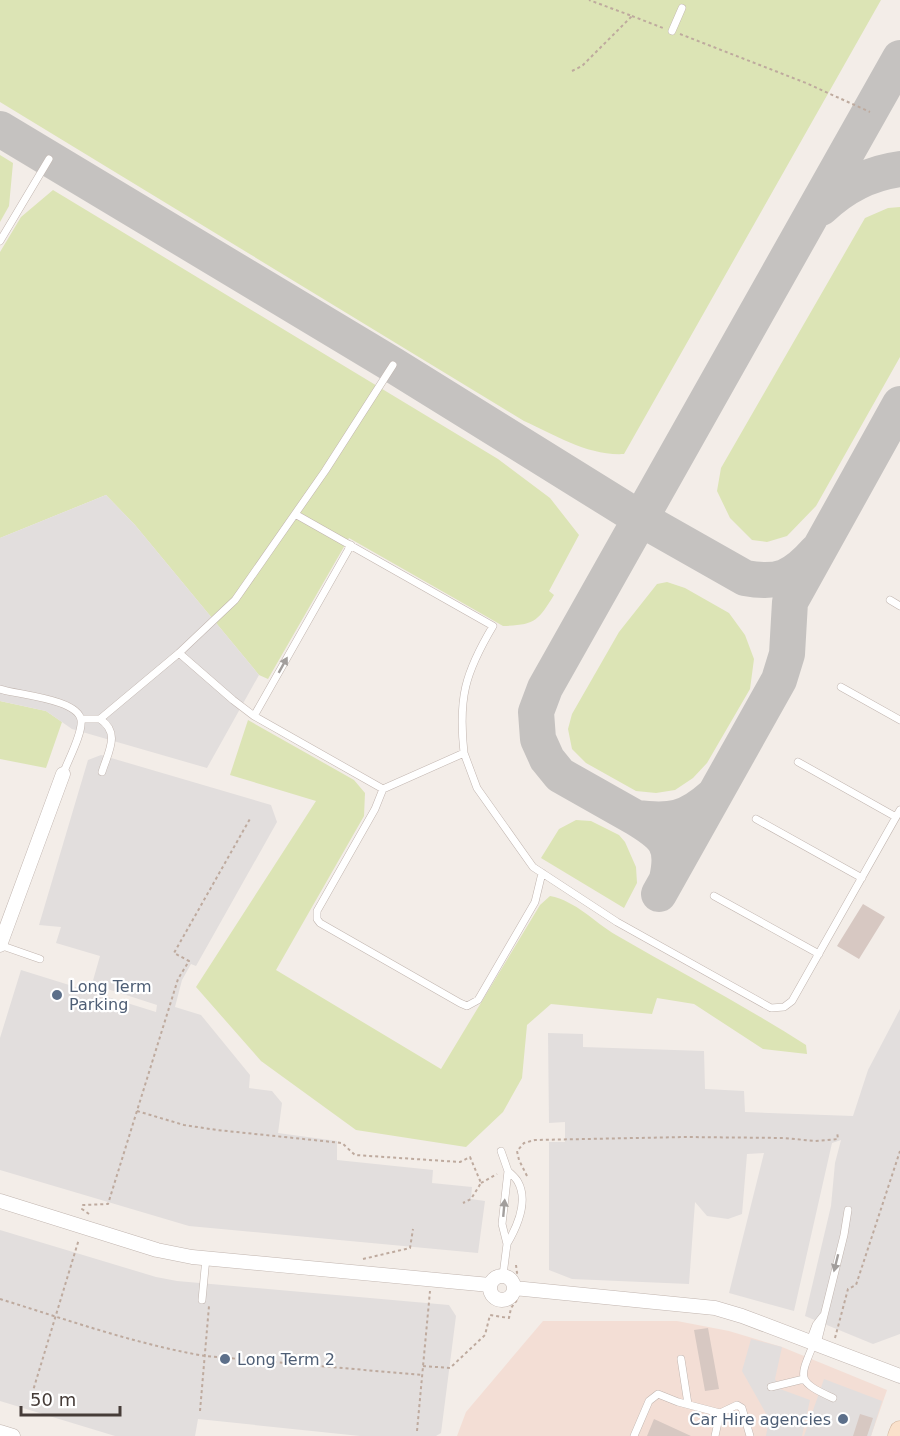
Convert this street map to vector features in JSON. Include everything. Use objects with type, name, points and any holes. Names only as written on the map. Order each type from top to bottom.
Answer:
[{"type":"street","points":[[0,945],[63,774]]},
{"type":"street","points":[[0,1201],[157,1250],[206,1258],[490,1285]]},
{"type":"street","points":[[519,1289],[511,1297],[501,1300],[492,1296],[490,1285],[496,1276],[503,1275],[511,1279],[519,1289],[715,1308],[900,1376]]},
{"type":"street","points":[[882,1369],[900,1368]]},
{"type":"street","points":[[898,1436],[900,1431]]},
{"type":"street","points":[[0,1432],[14,1436]]},
{"type":"lane","points":[[672,32],[682,8]]},
{"type":"lane","points":[[0,241],[49,159]]},
{"type":"lane","points":[[100,719],[178,653],[235,600],[295,514],[393,365]]},
{"type":"lane","points":[[295,514],[493,626],[474,663],[462,698],[464,753],[477,788],[533,867],[617,922],[771,1008],[784,1007],[792,1001],[898,813],[798,762]]},
{"type":"lane","points":[[254,716],[351,545]]},
{"type":"lane","points":[[890,600],[900,606]]},
{"type":"lane","points":[[178,653],[254,716],[382,789]]},
{"type":"lane","points":[[841,687],[900,720]]},
{"type":"lane","points":[[0,689],[66,704],[77,710],[81,719],[80,731],[63,774]]},
{"type":"lane","points":[[81,719],[100,719],[109,725],[113,736],[102,772]]},
{"type":"lane","points":[[464,753],[382,789],[375,808],[317,911],[317,919],[330,929],[467,1006],[478,1000],[535,902],[542,873]]},
{"type":"lane","points":[[756,819],[862,878]]},
{"type":"lane","points":[[714,896],[819,954]]},
{"type":"lane","points":[[0,945],[40,959]]},
{"type":"lane","points":[[501,1151],[508,1171],[519,1183],[522,1203],[516,1228],[507,1244]]},
{"type":"lane","points":[[503,1275],[507,1244],[502,1224],[508,1171]]},
{"type":"lane","points":[[833,1398],[810,1387],[804,1379],[804,1367],[818,1345],[848,1210]]},
{"type":"lane","points":[[206,1258],[206,1301]]},
{"type":"lane","points":[[681,1359],[688,1404]]},
{"type":"lane","points":[[771,1387],[804,1379]]},
{"type":"lane","points":[[634,1436],[653,1396],[658,1394],[720,1413],[737,1406],[742,1408],[750,1436]]},
{"type":"lane","points":[[715,1436],[720,1413]]},
{"type":"path","points":[[589,0],[807,83],[870,112]]},
{"type":"path","points":[[572,71],[588,61],[632,16]]},
{"type":"path","points":[[109,1235],[102,1223],[82,1209],[83,1205],[108,1204],[178,979],[189,961],[174,953],[251,817]]},
{"type":"path","points":[[137,1111],[184,1125],[342,1143],[356,1155],[460,1162],[470,1157],[481,1183],[471,1199],[463,1203]]},
{"type":"path","points":[[529,1180],[517,1151],[524,1143],[535,1140],[686,1137],[784,1138],[815,1141],[838,1139],[837,1132]]},
{"type":"path","points":[[818,1345],[842,1318],[848,1288],[856,1285],[900,1150]]},
{"type":"path","points":[[32,1394],[82,1227]]},
{"type":"path","points":[[349,1272],[349,1262],[410,1248],[413,1229]]},
{"type":"path","points":[[423,1366],[450,1368],[485,1335],[490,1315],[509,1318],[519,1289],[515,1262]]},
{"type":"path","points":[[417,1431],[431,1279]]},
{"type":"path","points":[[0,1299],[142,1344],[205,1356],[422,1375]]},
{"type":"path","points":[[200,1411],[205,1356],[206,1301]]},
{"type":"shaded area","points":[[106,495],[135,525],[259,675],[207,768],[72,729],[46,711],[0,701],[0,538]]},
{"type":"shaded area","name":"Long Term Parking","points":[[101,755],[271,805],[277,822],[196,966],[191,964],[182,980],[175,1007],[201,1015],[250,1075],[249,1088],[272,1091],[282,1103],[278,1133],[337,1141],[337,1160],[433,1170],[432,1183],[472,1187],[471,1199],[485,1201],[478,1253],[189,1226],[0,1170],[0,1038],[21,970],[156,1012],[157,1005],[92,984],[100,956],[56,943],[61,927],[39,925],[88,760]]},
{"type":"shaded area","points":[[900,1009],[900,1334],[873,1344],[805,1316],[831,1206],[835,1163],[841,1140],[832,1143],[794,1311],[729,1293],[764,1153],[747,1154],[742,1214],[728,1219],[707,1216],[695,1202],[689,1284],[572,1279],[549,1270],[549,1142],[565,1142],[565,1122],[549,1123],[548,1033],[583,1034],[583,1047],[704,1051],[705,1089],[744,1091],[745,1112],[853,1116],[868,1070]]},
{"type":"shaded area","name":"Long Term 2","points":[[0,1230],[156,1277],[177,1281],[449,1305],[456,1316],[441,1433],[436,1436],[360,1436],[198,1419],[195,1436],[115,1436],[0,1401]]},
{"type":"shaded area","points":[[543,1321],[677,1321],[729,1331],[782,1347],[887,1390],[871,1436],[457,1436],[466,1412]]},
{"type":"shaded area","points":[[751,1339],[782,1347],[775,1379],[780,1389],[810,1400],[802,1436],[766,1436],[769,1419],[742,1371]]},
{"type":"shaded area","name":"Car Hire agencies","points":[[824,1379],[882,1401],[871,1436],[804,1436]]},
{"type":"green space","points":[[0,0],[881,0],[624,454],[611,454],[585,448],[524,421],[0,102]]},
{"type":"green space","points":[[0,155],[13,163],[9,206],[0,222]]},
{"type":"green space","points":[[53,190],[498,459],[550,498],[579,535],[549,591],[554,595],[544,611],[529,623],[503,626],[349,538],[268,679],[259,675],[135,525],[106,495],[0,538],[0,252],[21,217]]},
{"type":"green space","points":[[900,207],[900,357],[816,506],[787,536],[767,542],[752,540],[730,518],[717,491],[721,468],[865,218],[888,208]]},
{"type":"green space","points":[[667,582],[685,588],[729,613],[745,635],[754,659],[750,689],[707,763],[693,778],[675,790],[656,793],[636,791],[586,763],[572,749],[568,729],[572,714],[619,632],[657,584]]},
{"type":"green space","points":[[0,701],[46,711],[62,722],[46,768],[0,759]]},
{"type":"green space","points":[[248,720],[354,780],[365,793],[364,816],[276,970],[441,1069],[540,905],[550,896],[577,907],[616,935],[806,1045],[807,1054],[763,1049],[694,1004],[657,998],[652,1014],[551,1004],[527,1025],[522,1078],[503,1112],[466,1147],[356,1130],[261,1061],[196,987],[316,801],[230,775]]},
{"type":"green space","points":[[576,820],[591,821],[619,835],[625,842],[636,867],[637,883],[624,908],[541,858],[559,829]]},
{"type":"building","points":[[863,904],[885,917],[859,959],[837,946]]},
{"type":"building","points":[[708,1328],[719,1389],[705,1391],[694,1330]]},
{"type":"building","points":[[860,1414],[873,1418],[867,1436],[853,1436]]},
{"type":"building","points":[[654,1419],[691,1436],[647,1436]]},
{"type":"taxiway","points":[[636,818],[560,775],[547,759],[538,739],[536,712],[545,688],[900,58]]},
{"type":"taxiway","points":[[0,129],[393,365],[641,519],[745,578],[767,580],[784,577],[800,568],[816,552]]},
{"type":"taxiway","points":[[821,208],[839,193],[867,177],[900,169]]},
{"type":"taxiway","points":[[659,894],[779,680],[787,654],[790,602],[900,404]]},
{"type":"taxiway","points":[[667,879],[669,857],[665,842],[654,830],[636,818],[659,820],[678,818],[713,796]]},
{"type":"place","name":"Long Term Parking","points":[[57,995]]},
{"type":"place","name":"Long Term 2","points":[[225,1359]]},
{"type":"place","name":"Car Hire agencies","points":[[843,1419]]}]
